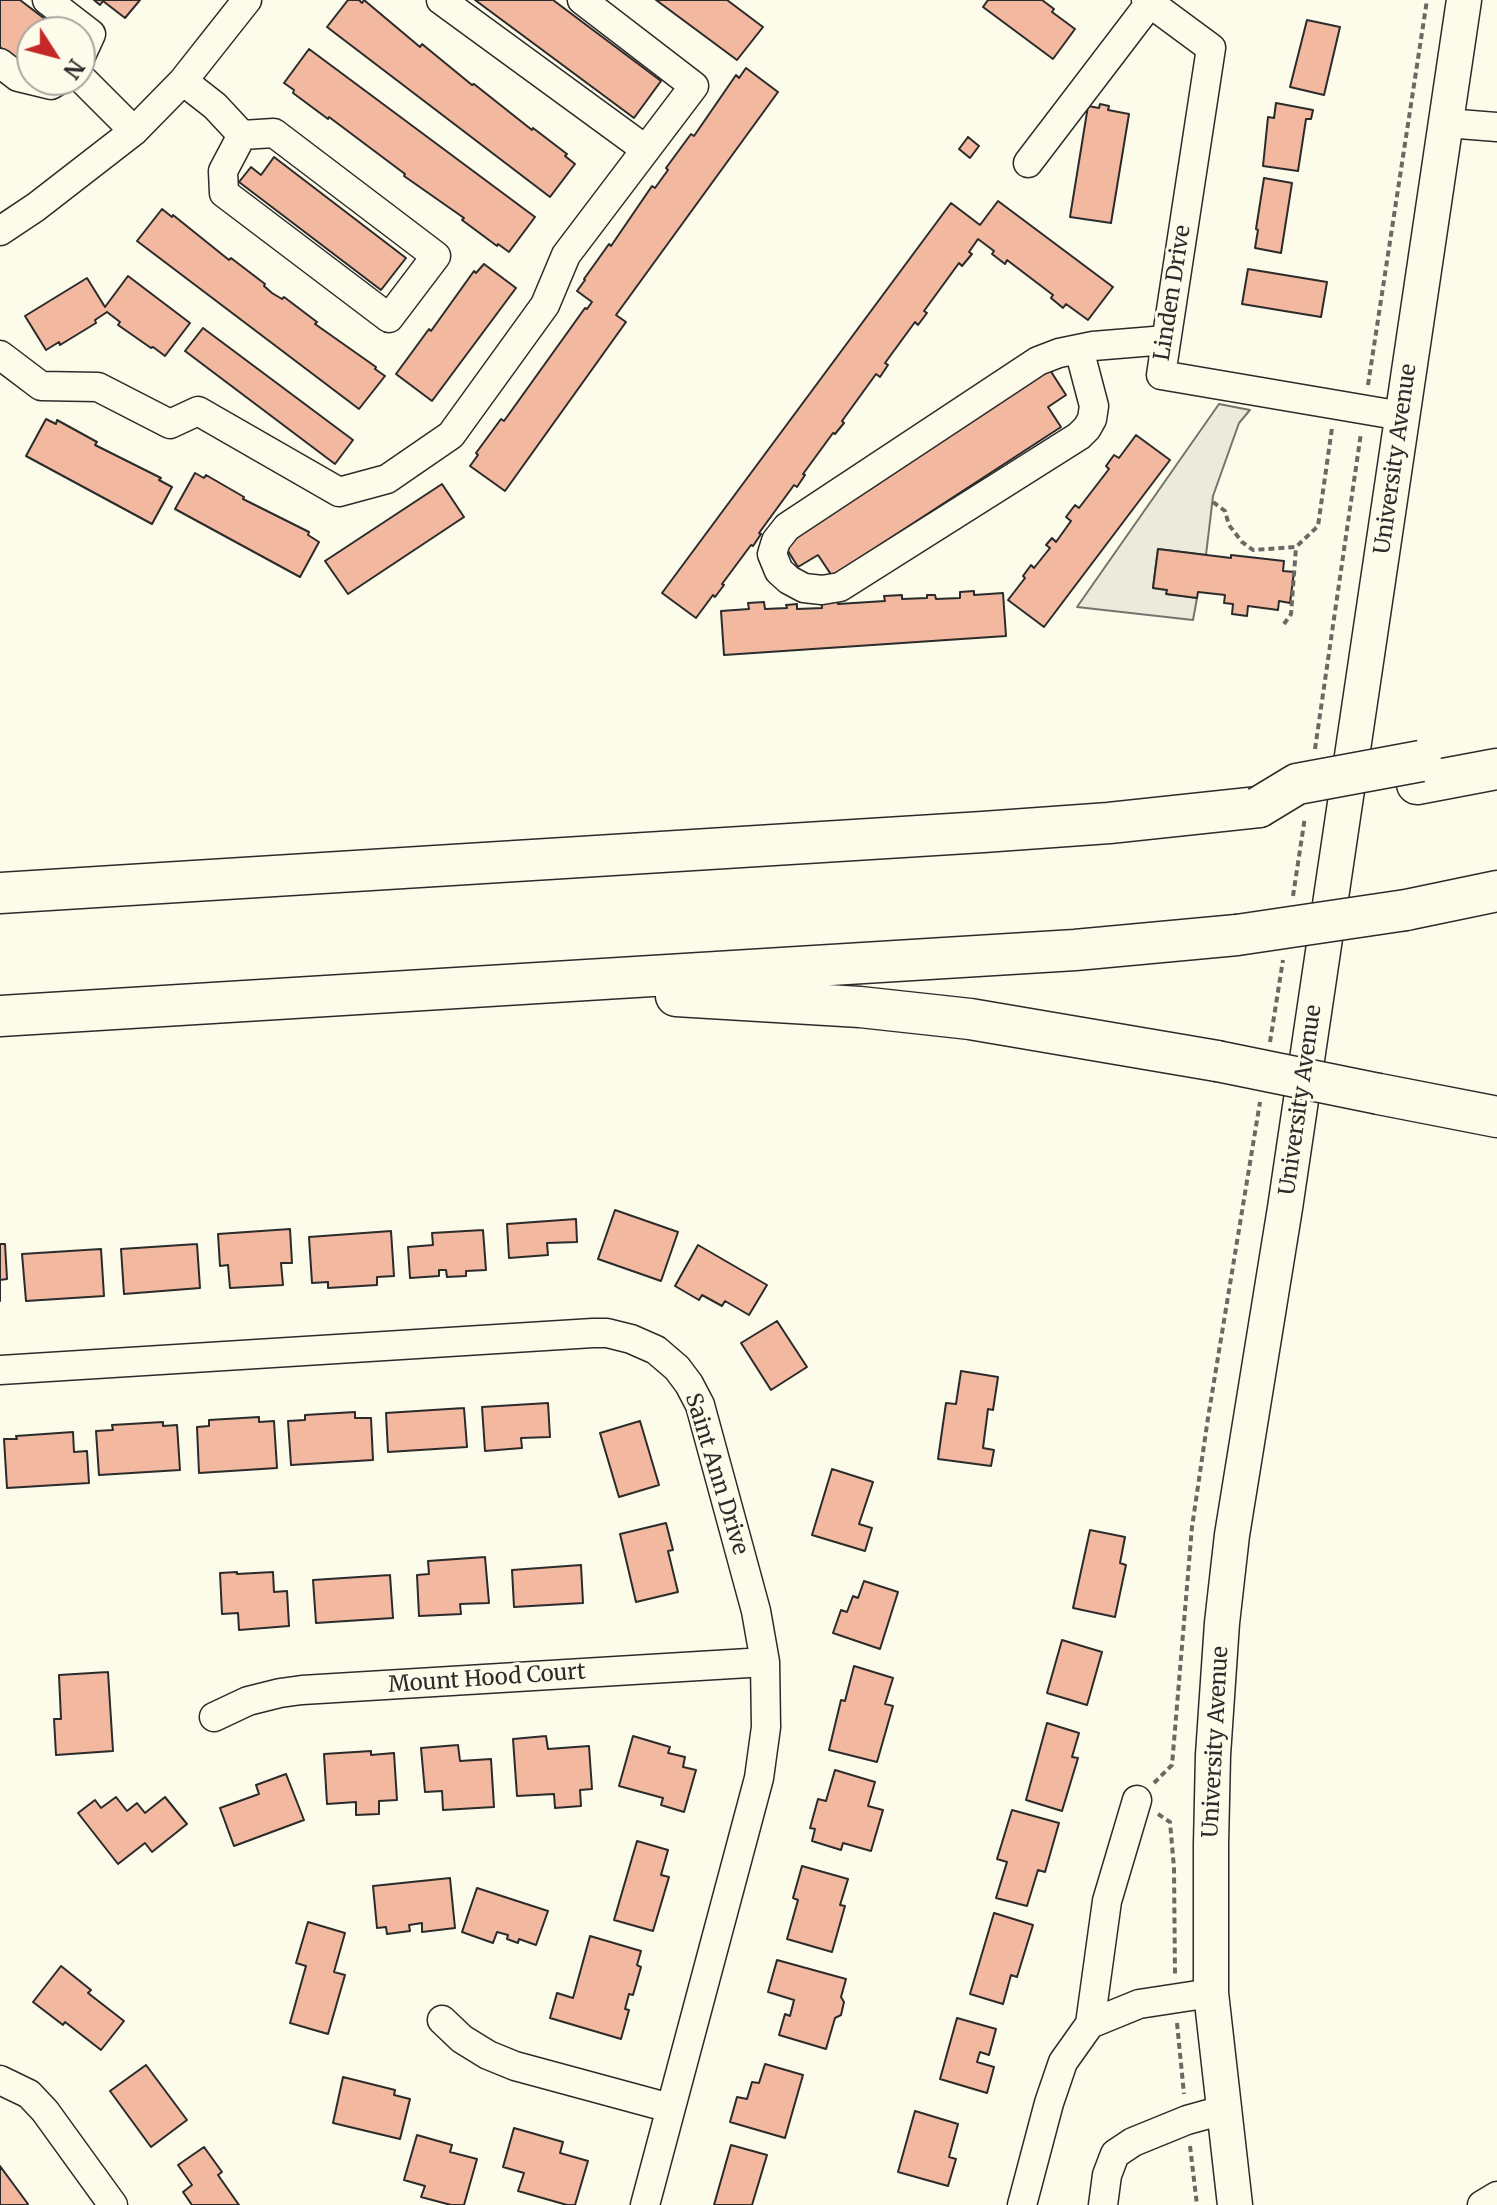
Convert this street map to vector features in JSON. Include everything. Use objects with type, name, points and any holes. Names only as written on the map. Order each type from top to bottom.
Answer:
[{"type":"highway","points":[[0,893],[1109,823],[1259,807],[1419,773],[1497,746]]},
{"type":"highway","points":[[1419,773],[1497,769]]},
{"type":"highway","points":[[0,1016],[1075,950],[1237,935],[1406,910],[1497,891]]},
{"type":"highway","points":[[590,979],[667,995],[860,1007],[970,1019],[1217,1061],[1497,1117]]},
{"type":"main road","name":"University Avenue","points":[[1235,2205],[1211,1993],[1213,1755],[1222,1623],[1230,1549],[1289,1177],[1464,0]]},
{"type":"street","points":[[47,0],[68,16]]},
{"type":"street","points":[[0,231],[134,131],[183,81],[247,0]]},
{"type":"street","points":[[441,0],[645,149]]},
{"type":"street","points":[[0,355],[41,386],[98,387],[170,424],[198,411],[339,492],[387,479],[451,435],[545,305],[566,255],[694,86],[582,0]]},
{"type":"street","points":[[1028,163],[1148,1]]},
{"type":"street","name":"Linden Drive","points":[[1148,1],[1211,48],[1161,375],[1402,416]]},
{"type":"street","points":[[0,63],[16,75]]},
{"type":"street","points":[[183,81],[215,106],[242,135]]},
{"type":"street","points":[[96,93],[134,131]]},
{"type":"street","points":[[1446,123],[1497,127]]},
{"type":"street","points":[[274,133],[436,256],[389,318],[224,193],[223,171],[242,135],[274,133]]},
{"type":"street","points":[[1079,349],[1094,406],[1092,419],[1079,436],[840,587],[822,590],[804,588],[779,571],[772,554],[776,541],[787,527],[1038,361],[1079,349],[1166,340]]},
{"type":"street","name":"Saint Ann Drive","points":[[0,1370],[593,1333],[631,1339],[656,1350],[677,1368],[700,1405],[756,1611],[765,1662],[766,1727],[759,1778],[645,2205]]},
{"type":"street","name":"Mount Hood Court","points":[[214,1717],[248,1701],[302,1690],[765,1662]]},
{"type":"street","points":[[1022,2205],[1063,2062],[1090,2024],[1107,1901],[1137,1800]]},
{"type":"street","points":[[1090,2024],[1139,2004],[1211,1993]]},
{"type":"street","points":[[442,2020],[462,2039],[488,2055],[515,2066],[670,2108]]},
{"type":"street","points":[[0,2080],[29,2094],[45,2111],[113,2205]]},
{"type":"street","points":[[1103,2205],[1107,2175],[1115,2154],[1133,2142],[1187,2120],[1223,2110]]},
{"type":"street","points":[[1482,2205],[1497,2196]]},
{"type":"path","points":[[1213,502],[1225,511],[1229,525],[1253,550],[1296,547],[1318,526],[1334,405]]},
{"type":"path","points":[[1284,624],[1291,614],[1296,547]]},
{"type":"shaded area","points":[[1219,404],[1250,410],[1239,423],[1213,496],[1206,555],[1158,549],[1153,588],[1167,590],[1167,594],[1197,598],[1193,620],[1077,607]]},
{"type":"building","points":[[0,0],[20,0],[41,16],[16,16],[16,59],[0,47]]},
{"type":"building","points":[[94,0],[140,0],[125,18],[103,1],[100,5]]},
{"type":"building","points":[[348,0],[362,3],[364,0],[420,47],[422,44],[472,85],[567,154],[565,156],[575,164],[550,197],[327,27]]},
{"type":"building","points":[[475,0],[553,0],[661,81],[634,118]]},
{"type":"building","points":[[656,0],[727,0],[763,27],[737,60]]},
{"type":"building","points":[[988,0],[1042,0],[1054,9],[1052,12],[1075,29],[1053,59],[983,7]]},
{"type":"building","points":[[1307,20],[1340,27],[1324,95],[1290,87]]},
{"type":"building","points":[[309,49],[535,217],[509,252],[293,93],[294,90],[284,83]]},
{"type":"building","points":[[746,68],[778,92],[616,315],[626,322],[505,491],[470,466],[478,455],[476,453],[501,419],[504,421],[592,302],[577,291],[584,279],[652,186],[655,188],[691,134],[694,136],[736,75],[739,78]]},
{"type":"building","points":[[1276,103],[1313,110],[1311,119],[1306,119],[1298,171],[1263,166],[1268,117],[1274,118]]},
{"type":"building","points":[[1100,104],[1109,106],[1108,110],[1129,114],[1111,223],[1070,217],[1088,106],[1099,108]]},
{"type":"building","points":[[968,137],[979,146],[970,158],[959,149]]},
{"type":"building","points":[[274,157],[406,258],[381,290],[239,182],[251,167],[261,175]]},
{"type":"building","points":[[1264,178],[1292,183],[1281,253],[1255,248]]},
{"type":"building","points":[[998,201],[1113,287],[1088,320],[1066,304],[1063,308],[1051,298],[1053,295],[1007,260],[1005,264],[978,239],[969,252],[972,254],[962,266],[959,263],[924,311],[927,313],[918,325],[915,322],[885,363],[888,365],[880,377],[876,374],[842,421],[844,423],[833,433],[797,487],[794,485],[715,597],[713,595],[696,618],[662,593],[951,203],[980,225]]},
{"type":"building","points":[[162,209],[229,260],[231,258],[272,293],[282,299],[284,297],[385,376],[359,409],[137,241]]},
{"type":"building","points":[[484,264],[516,288],[432,401],[396,374],[474,271],[476,273]]},
{"type":"building","points":[[1248,269],[1327,282],[1321,317],[1242,304]]},
{"type":"building","points":[[128,276],[190,323],[165,356],[118,325],[120,322],[107,312],[95,320],[96,323],[46,350],[25,316],[87,278],[105,307]]},
{"type":"building","points":[[203,328],[353,440],[335,464],[185,351]]},
{"type":"building","points":[[1050,370],[1066,395],[1048,407],[1061,427],[832,576],[818,555],[798,567],[783,543]]},
{"type":"building","points":[[46,419],[56,424],[57,420],[97,442],[95,445],[161,478],[159,480],[172,487],[152,524],[26,456]]},
{"type":"building","points":[[1136,435],[1170,460],[1044,627],[1008,600],[1031,565],[1034,568],[1050,548],[1046,545],[1052,538],[1056,542],[1071,521],[1066,517],[1075,505],[1079,508],[1109,469],[1106,466],[1114,455],[1119,458]]},
{"type":"building","points":[[195,473],[204,478],[206,475],[243,499],[309,532],[308,535],[319,542],[300,577],[175,509]]},
{"type":"building","points":[[442,484],[464,517],[348,594],[325,561]]},
{"type":"building","points":[[1158,549],[1284,561],[1283,571],[1294,572],[1290,603],[1279,601],[1278,610],[1248,606],[1247,616],[1232,614],[1233,604],[1224,603],[1225,595],[1198,592],[1197,598],[1166,594],[1167,590],[1153,588]]},
{"type":"building","points":[[974,591],[974,595],[1003,593],[1006,636],[724,655],[721,611],[749,609],[748,603],[764,602],[765,609],[787,608],[786,605],[797,604],[797,609],[822,608],[821,600],[837,599],[838,604],[885,601],[884,596],[902,595],[902,599],[927,598],[927,595],[935,595],[936,599],[960,598],[960,592]]},
{"type":"building","points":[[615,1210],[678,1232],[661,1281],[598,1259]]},
{"type":"building","points":[[576,1219],[577,1242],[547,1243],[548,1255],[509,1258],[507,1224]]},
{"type":"building","points":[[290,1229],[292,1263],[281,1263],[283,1285],[230,1288],[228,1265],[220,1266],[218,1234]]},
{"type":"building","points":[[483,1230],[486,1270],[466,1271],[466,1276],[447,1277],[446,1270],[439,1270],[439,1276],[410,1278],[408,1247],[433,1245],[432,1233]]},
{"type":"building","points":[[391,1231],[394,1276],[377,1277],[377,1285],[328,1288],[328,1282],[312,1283],[309,1237]]},
{"type":"building","points":[[0,1244],[5,1244],[7,1279],[0,1280]]},
{"type":"building","points":[[197,1244],[200,1288],[124,1294],[121,1249]]},
{"type":"building","points":[[698,1245],[767,1285],[749,1315],[725,1301],[722,1306],[702,1295],[699,1300],[675,1286]]},
{"type":"building","points":[[101,1249],[104,1296],[26,1301],[22,1254]]},
{"type":"building","points":[[777,1321],[807,1367],[771,1390],[741,1343]]},
{"type":"building","points":[[961,1371],[998,1377],[993,1410],[988,1409],[983,1448],[994,1450],[991,1466],[938,1459],[946,1403],[956,1404]]},
{"type":"building","points":[[548,1403],[550,1437],[521,1438],[522,1448],[485,1451],[482,1407]]},
{"type":"building","points":[[464,1408],[467,1447],[388,1452],[386,1413]]},
{"type":"building","points":[[355,1412],[355,1418],[371,1418],[373,1460],[291,1465],[288,1421],[305,1420],[305,1415]]},
{"type":"building","points":[[259,1417],[259,1422],[274,1421],[277,1468],[199,1473],[197,1427],[209,1426],[209,1420]]},
{"type":"building","points":[[640,1421],[659,1485],[619,1497],[600,1433]]},
{"type":"building","points":[[163,1422],[163,1426],[177,1425],[180,1470],[99,1475],[96,1431],[113,1430],[112,1425]]},
{"type":"building","points":[[73,1432],[74,1452],[87,1451],[89,1483],[7,1488],[4,1439]]},
{"type":"building","points":[[832,1469],[873,1482],[859,1524],[872,1528],[865,1551],[812,1535]]},
{"type":"building","points":[[666,1523],[673,1550],[668,1551],[678,1592],[636,1602],[620,1534]]},
{"type":"building","points":[[1090,1530],[1125,1537],[1120,1563],[1126,1565],[1115,1617],[1073,1608]]},
{"type":"building","points":[[485,1557],[489,1603],[460,1604],[461,1614],[419,1616],[417,1575],[429,1574],[428,1561]]},
{"type":"building","points":[[581,1565],[583,1603],[514,1607],[512,1570]]},
{"type":"building","points":[[273,1572],[274,1592],[287,1591],[289,1626],[239,1630],[238,1613],[222,1614],[220,1573]]},
{"type":"building","points":[[390,1575],[393,1618],[316,1623],[313,1580]]},
{"type":"building","points":[[864,1581],[898,1592],[880,1649],[833,1633],[841,1610],[847,1612],[853,1596],[858,1598]]},
{"type":"building","points":[[1062,1640],[1102,1652],[1087,1705],[1047,1693]]},
{"type":"building","points":[[854,1666],[893,1678],[885,1704],[893,1706],[877,1762],[829,1750],[841,1700],[845,1701]]},
{"type":"building","points":[[108,1672],[113,1751],[56,1755],[54,1719],[61,1719],[59,1675]]},
{"type":"building","points":[[1047,1723],[1079,1733],[1072,1757],[1078,1758],[1062,1811],[1026,1800]]},
{"type":"building","points":[[546,1736],[548,1749],[589,1746],[592,1789],[580,1790],[581,1806],[555,1808],[554,1794],[517,1796],[513,1739]]},
{"type":"building","points":[[633,1736],[670,1747],[668,1753],[685,1757],[683,1767],[696,1770],[684,1812],[661,1805],[663,1798],[619,1786]]},
{"type":"building","points":[[458,1745],[460,1761],[491,1759],[494,1807],[443,1810],[442,1791],[425,1792],[421,1748]]},
{"type":"building","points":[[371,1751],[371,1755],[394,1753],[397,1800],[379,1801],[379,1814],[356,1815],[356,1802],[327,1804],[324,1754]]},
{"type":"building","points":[[835,1770],[875,1782],[868,1806],[883,1810],[871,1851],[843,1843],[841,1850],[812,1841],[815,1829],[810,1828],[818,1799],[826,1801]]},
{"type":"building","points":[[286,1774],[304,1820],[234,1846],[220,1808],[259,1794],[256,1785]]},
{"type":"building","points":[[116,1797],[127,1811],[137,1803],[145,1813],[165,1797],[187,1824],[152,1852],[145,1843],[118,1864],[78,1813],[95,1800],[101,1808]]},
{"type":"building","points":[[1012,1810],[1059,1823],[1045,1872],[1038,1870],[1027,1906],[996,1898],[1007,1862],[997,1859]]},
{"type":"building","points":[[637,1841],[668,1850],[661,1875],[669,1877],[653,1931],[614,1920]]},
{"type":"building","points":[[802,1866],[848,1879],[840,1905],[845,1906],[832,1952],[787,1939],[798,1900],[793,1898]]},
{"type":"building","points":[[450,1878],[455,1928],[422,1932],[422,1923],[409,1925],[410,1931],[387,1934],[386,1927],[377,1928],[373,1886]]},
{"type":"building","points":[[477,1888],[548,1911],[536,1945],[519,1939],[518,1943],[507,1939],[508,1935],[497,1932],[493,1943],[462,1932]]},
{"type":"building","points":[[994,1913],[1033,1925],[1017,1977],[1011,1975],[1003,2004],[970,1994]]},
{"type":"building","points":[[308,1922],[345,1933],[334,1972],[345,1975],[328,2034],[290,2023],[306,1966],[296,1963]]},
{"type":"building","points":[[590,1936],[641,1951],[637,1965],[641,1967],[633,1995],[629,1994],[625,2009],[629,2010],[621,2039],[550,2018],[557,1993],[573,1998]]},
{"type":"building","points":[[777,1960],[846,1979],[841,1997],[844,2002],[841,2015],[835,2018],[826,2049],[779,2035],[785,2014],[790,2016],[794,2000],[768,1992]]},
{"type":"building","points":[[61,1966],[91,1990],[88,1993],[124,2021],[101,2050],[33,2002]]},
{"type":"building","points":[[957,2018],[996,2029],[989,2055],[980,2052],[977,2062],[994,2067],[987,2093],[940,2079]]},
{"type":"building","points":[[765,2064],[803,2075],[785,2138],[730,2122],[737,2097],[747,2099],[752,2082],[759,2083]]},
{"type":"building","points":[[146,2065],[187,2120],[151,2147],[110,2091]]},
{"type":"building","points":[[343,2077],[395,2090],[394,2095],[410,2099],[400,2139],[333,2123]]},
{"type":"building","points":[[915,2111],[958,2124],[949,2157],[956,2159],[948,2186],[898,2172]]},
{"type":"building","points":[[514,2128],[563,2142],[560,2153],[588,2161],[575,2205],[518,2191],[524,2173],[503,2167]]},
{"type":"building","points":[[417,2135],[452,2145],[450,2152],[477,2159],[464,2205],[421,2197],[425,2186],[404,2180]]},
{"type":"building","points":[[731,2145],[767,2155],[752,2205],[714,2205]]},
{"type":"building","points":[[204,2147],[222,2172],[218,2175],[239,2205],[192,2205],[183,2192],[192,2185],[178,2165]]},
{"type":"building","points":[[0,2166],[28,2204],[0,2205]]}]
